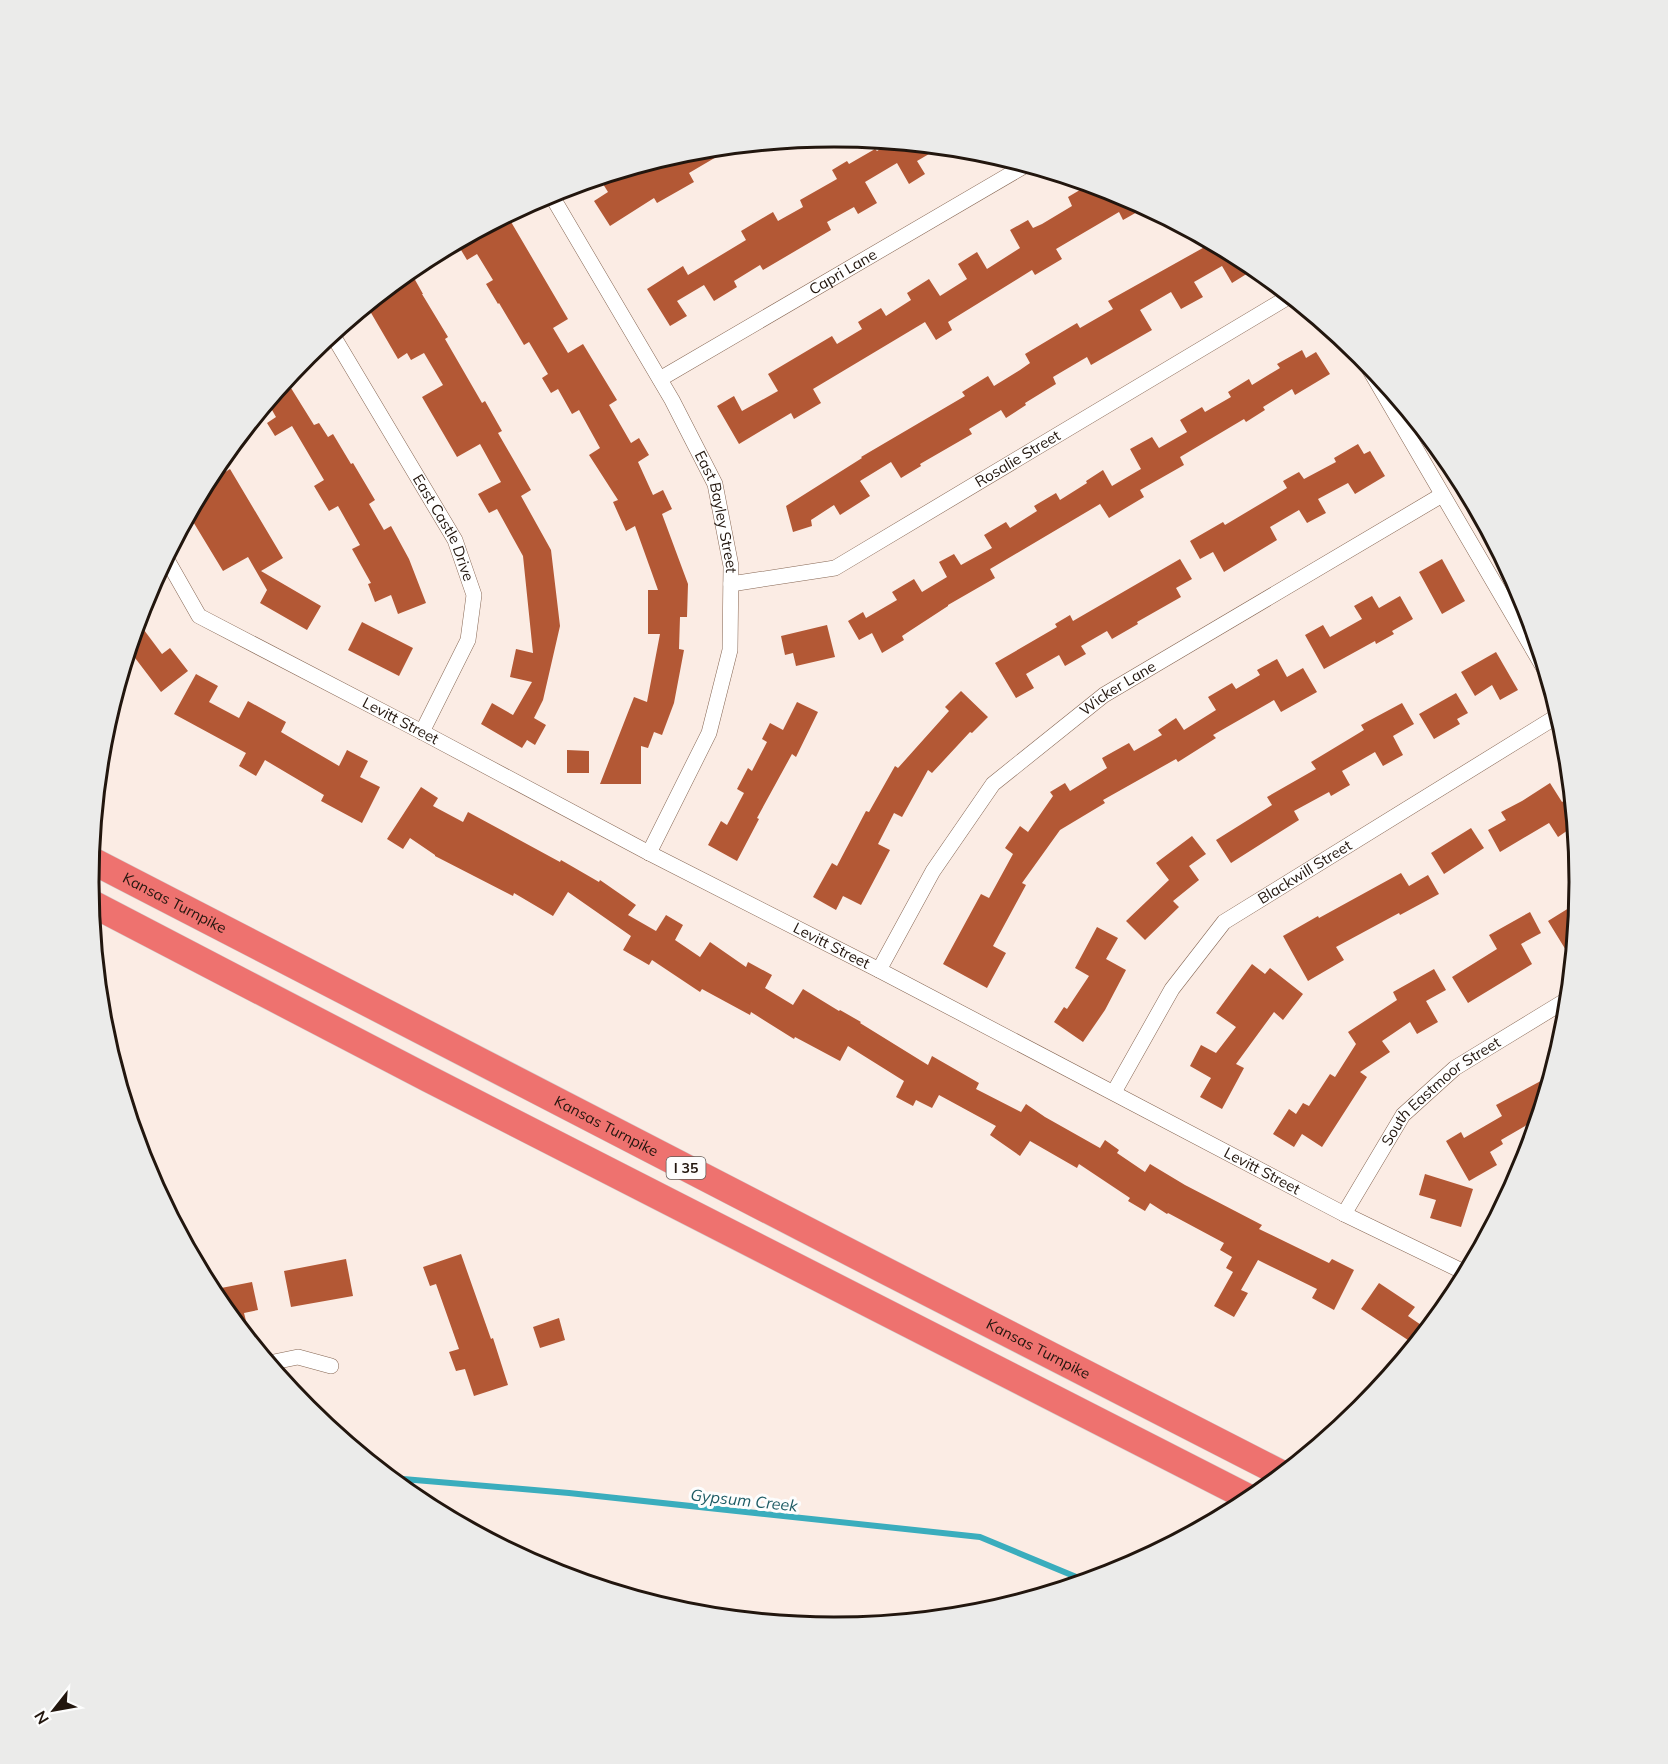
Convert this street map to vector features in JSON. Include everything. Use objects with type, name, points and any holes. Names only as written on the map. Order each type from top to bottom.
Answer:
[{"type":"highway","name":"Kansas Turnpike","points":[[100,865],[862,1260],[1274,1470]]},
{"type":"highway","name":"I 35","points":[[100,908],[440,1085],[1240,1494]]},
{"type":"street","name":"Capri Lane","points":[[660,379],[1017,170]]},
{"type":"street","name":"East Bayley Street","points":[[555,202],[660,379],[715,484],[731,566],[730,650],[709,733],[649,853]]},
{"type":"street","name":"Rosalie Street","points":[[731,584],[835,567],[1283,301]]},
{"type":"street","name":"East Castle Drive","points":[[336,341],[454,540],[474,595],[468,640],[422,732]]},
{"type":"street","points":[[1383,392],[1528,642]]},
{"type":"street","name":"Wicker Lane","points":[[879,970],[933,871],[993,784],[1104,695],[1442,495]]},
{"type":"street","name":"Levitt Street","points":[[171,566],[199,616],[1344,1214],[1458,1269]]},
{"type":"street","name":"Blackwill Street","points":[[1114,1092],[1172,989],[1224,922],[1551,720]]},
{"type":"street","name":"South Eastmoor Street","points":[[1344,1214],[1403,1115],[1455,1068],[1558,1005]]},
{"type":"street","points":[[277,1361],[298,1357],[331,1366]]},
{"type":"building","points":[[875,149],[877,151],[880,149],[931,153],[917,161],[925,174],[909,184],[897,163],[865,182],[877,203],[858,214],[854,207],[827,222],[831,230],[763,270],[760,265],[734,281],[737,287],[714,301],[704,285],[677,301],[687,316],[670,326],[647,289],[683,266],[688,275],[746,240],[741,231],[773,212],[778,221],[803,207],[800,200],[837,179],[832,170],[847,161],[849,164]]},
{"type":"building","points":[[717,157],[689,173],[694,182],[657,203],[654,198],[610,226],[594,201],[608,192],[603,184],[644,172]]},
{"type":"building","points":[[1080,190],[1136,213],[1123,220],[1119,212],[1056,249],[1062,259],[1035,275],[1032,270],[948,322],[952,330],[936,340],[925,322],[813,389],[821,403],[794,419],[791,413],[739,444],[717,406],[734,396],[742,411],[778,391],[768,374],[832,336],[837,344],[862,329],[858,322],[881,308],[886,316],[911,300],[907,293],[929,279],[940,296],[967,279],[958,264],[977,252],[987,269],[1020,248],[1010,230],[1028,220],[1033,228],[1042,224],[1072,206],[1068,197]]},
{"type":"building","points":[[511,222],[568,319],[553,328],[568,353],[583,344],[617,400],[609,405],[631,443],[639,438],[649,455],[638,462],[653,495],[663,490],[672,509],[662,514],[688,584],[687,617],[680,617],[679,649],[684,650],[674,703],[662,735],[654,732],[648,748],[641,746],[641,784],[600,784],[634,697],[647,702],[660,634],[648,634],[648,590],[658,590],[635,526],[626,531],[613,502],[618,500],[589,455],[600,448],[579,410],[572,414],[558,389],[551,393],[542,378],[548,374],[529,342],[524,345],[486,284],[493,280],[477,254],[467,260],[460,249]]},
{"type":"building","points":[[1205,247],[1246,274],[1232,283],[1222,266],[1194,282],[1203,297],[1181,309],[1171,292],[1140,310],[1152,330],[1091,365],[1087,357],[1053,377],[1056,384],[1025,403],[1026,405],[1006,418],[1001,410],[969,429],[972,434],[920,464],[921,466],[901,478],[891,462],[860,481],[870,496],[840,515],[834,505],[811,520],[812,526],[793,532],[786,506],[861,457],[965,396],[962,392],[988,376],[994,386],[1020,370],[1030,363],[1025,354],[1077,323],[1080,328],[1113,309],[1108,301]]},
{"type":"building","points":[[415,279],[448,337],[445,339],[482,403],[485,401],[502,431],[498,433],[531,490],[521,496],[551,550],[560,626],[543,700],[534,718],[546,725],[535,745],[527,740],[522,748],[481,724],[492,703],[513,715],[532,682],[510,677],[516,649],[533,653],[523,556],[497,509],[489,513],[478,494],[501,482],[480,444],[457,457],[422,397],[443,385],[424,353],[411,360],[407,353],[398,359],[371,312]]},
{"type":"building","points":[[1302,350],[1306,358],[1316,352],[1330,374],[1295,395],[1292,389],[1263,407],[1265,410],[1246,422],[1244,419],[1180,457],[1184,465],[1140,490],[1144,497],[1109,518],[1100,504],[990,569],[995,578],[948,605],[902,636],[904,640],[882,653],[872,633],[859,640],[848,621],[863,612],[866,618],[897,600],[892,592],[914,579],[922,592],[947,577],[939,562],[954,554],[961,565],[992,548],[984,535],[1006,522],[1010,528],[1037,511],[1034,506],[1056,493],[1060,500],[1103,470],[1112,486],[1141,469],[1130,449],[1152,437],[1159,448],[1187,432],[1180,420],[1202,407],[1205,412],[1231,397],[1228,392],[1249,379],[1252,385],[1280,368],[1277,364]]},
{"type":"building","points":[[290,387],[314,425],[319,423],[328,437],[333,434],[375,500],[369,504],[384,530],[391,526],[409,559],[426,603],[398,614],[391,595],[375,602],[368,584],[371,583],[352,549],[360,545],[338,506],[329,511],[314,486],[324,480],[292,426],[275,436],[267,423],[276,417],[271,409]]},
{"type":"building","points":[[1358,444],[1364,454],[1370,451],[1385,476],[1355,494],[1348,483],[1318,499],[1326,513],[1307,523],[1299,510],[1270,527],[1277,540],[1224,572],[1213,552],[1200,559],[1190,541],[1223,522],[1225,525],[1287,488],[1283,481],[1299,472],[1304,479],[1336,462],[1334,458]]},
{"type":"building","points":[[230,469],[283,558],[261,571],[321,606],[307,630],[260,603],[267,590],[248,557],[223,571],[193,522],[224,473]]},
{"type":"building","points":[[1180,559],[1192,579],[1176,588],[1181,597],[1112,639],[1107,631],[1081,646],[1086,654],[1065,666],[1059,655],[1026,674],[1034,688],[1016,698],[995,663],[1057,627],[1055,624],[1070,615],[1073,621]]},
{"type":"building","points":[[1442,559],[1465,601],[1442,614],[1419,572]]},
{"type":"building","points":[[1372,596],[1379,608],[1400,596],[1413,619],[1392,631],[1394,634],[1376,644],[1375,641],[1324,669],[1305,635],[1323,625],[1330,637],[1362,619],[1354,606]]},
{"type":"building","points":[[362,622],[413,648],[399,676],[348,650]]},
{"type":"building","points":[[827,625],[835,657],[796,666],[793,653],[785,655],[781,636]]},
{"type":"building","points":[[144,630],[162,654],[170,648],[188,671],[161,692],[135,657]]},
{"type":"building","points":[[1496,652],[1518,690],[1500,700],[1492,685],[1475,696],[1461,672]]},
{"type":"building","points":[[1277,659],[1287,677],[1303,668],[1317,692],[1281,712],[1274,700],[1213,735],[1216,738],[1178,762],[1176,759],[1103,800],[1105,803],[1060,830],[1022,883],[1026,885],[993,946],[1006,953],[987,988],[943,964],[981,894],[989,898],[1013,854],[1005,848],[1020,826],[1028,832],[1053,796],[1050,792],[1065,783],[1070,791],[1107,768],[1102,758],[1129,743],[1134,751],[1162,735],[1158,730],[1176,718],[1184,730],[1216,710],[1208,697],[1232,683],[1236,689],[1260,675],[1257,670]]},
{"type":"building","points":[[196,674],[218,686],[209,702],[239,718],[248,701],[286,722],[281,732],[339,766],[347,750],[368,761],[360,777],[380,787],[362,823],[321,801],[324,795],[265,760],[256,776],[239,766],[246,753],[174,714]]},
{"type":"building","points":[[961,691],[988,717],[972,733],[970,732],[932,773],[928,770],[902,817],[894,813],[878,844],[890,850],[861,905],[843,896],[836,910],[813,897],[832,863],[837,866],[866,811],[869,812],[895,766],[898,768],[949,711],[945,707]]},
{"type":"building","points":[[1456,693],[1468,713],[1457,719],[1460,724],[1434,739],[1419,714]]},
{"type":"building","points":[[797,702],[818,712],[796,757],[792,754],[757,818],[759,819],[737,861],[708,845],[721,821],[727,825],[744,793],[737,789],[748,768],[752,771],[767,742],[762,739],[770,723],[783,730]]},
{"type":"building","points":[[1402,703],[1414,724],[1393,736],[1403,755],[1383,766],[1375,752],[1342,771],[1350,785],[1331,796],[1329,792],[1294,811],[1299,820],[1231,863],[1216,840],[1272,805],[1267,797],[1316,769],[1311,762],[1364,730],[1361,725]]},
{"type":"building","points":[[567,750],[589,751],[589,773],[567,773]]},
{"type":"building","points":[[1550,783],[1562,802],[1564,801],[1567,831],[1558,837],[1549,823],[1500,852],[1488,830],[1506,820],[1501,812]]},
{"type":"building","points":[[421,787],[438,798],[433,806],[463,822],[468,812],[560,862],[561,860],[599,882],[600,880],[636,905],[628,915],[656,931],[666,915],[683,925],[675,940],[700,957],[710,942],[746,967],[748,962],[772,975],[765,988],[793,1005],[803,989],[861,1022],[928,1065],[932,1056],[979,1083],[976,1089],[1021,1112],[1026,1104],[1100,1148],[1105,1140],[1119,1150],[1117,1153],[1145,1172],[1150,1164],[1262,1225],[1259,1229],[1329,1263],[1332,1259],[1354,1270],[1334,1310],[1312,1298],[1317,1289],[1258,1260],[1241,1290],[1248,1293],[1234,1317],[1214,1306],[1233,1272],[1226,1268],[1232,1257],[1220,1250],[1224,1243],[1150,1203],[1145,1211],[1128,1201],[1130,1198],[1079,1164],[1077,1168],[1030,1141],[1020,1156],[990,1135],[996,1126],[939,1095],[932,1108],[916,1100],[913,1106],[896,1097],[904,1081],[848,1046],[840,1061],[795,1037],[794,1039],[751,1012],[750,1015],[702,989],[700,992],[652,960],[649,965],[623,950],[631,936],[568,892],[553,916],[514,893],[513,896],[435,856],[410,838],[403,849],[387,839]]},
{"type":"building","points":[[1471,828],[1484,848],[1444,874],[1431,853]]},
{"type":"building","points":[[1192,836],[1206,854],[1189,866],[1199,880],[1173,901],[1179,907],[1145,940],[1126,921],[1169,880],[1156,863]]},
{"type":"building","points":[[1401,873],[1409,886],[1428,875],[1439,894],[1336,947],[1344,960],[1308,981],[1283,936]]},
{"type":"building","points":[[1568,909],[1565,949],[1548,921]]},
{"type":"building","points":[[1530,912],[1541,933],[1521,944],[1532,964],[1468,1003],[1452,977],[1497,949],[1489,935]]},
{"type":"building","points":[[1097,927],[1118,938],[1106,959],[1126,970],[1105,1010],[1083,1042],[1054,1022],[1064,1007],[1067,1009],[1089,976],[1075,968]]},
{"type":"building","points":[[1252,964],[1265,974],[1270,968],[1303,994],[1283,1020],[1274,1012],[1236,1064],[1244,1068],[1222,1109],[1200,1097],[1211,1078],[1190,1066],[1201,1045],[1216,1053],[1236,1027],[1216,1013]]},
{"type":"building","points":[[1434,969],[1446,990],[1426,1001],[1438,1022],[1417,1034],[1410,1022],[1382,1041],[1390,1052],[1360,1072],[1367,1077],[1322,1147],[1302,1134],[1294,1147],[1273,1134],[1289,1109],[1296,1114],[1303,1103],[1309,1106],[1330,1074],[1335,1077],[1356,1044],[1348,1032],[1397,1000],[1393,992]]},
{"type":"building","points":[[1541,1081],[1528,1125],[1501,1140],[1503,1144],[1490,1152],[1497,1165],[1469,1181],[1446,1141],[1461,1132],[1464,1138],[1502,1116],[1496,1105]]},
{"type":"building","points":[[1425,1174],[1473,1189],[1461,1227],[1430,1218],[1436,1200],[1419,1195]]},
{"type":"building","points":[[461,1254],[508,1385],[474,1396],[465,1369],[456,1371],[449,1352],[459,1349],[436,1284],[430,1286],[423,1267]]},
{"type":"building","points":[[346,1259],[353,1296],[291,1307],[284,1271]]},
{"type":"building","points":[[252,1282],[258,1310],[244,1313],[246,1323],[223,1290],[222,1288]]},
{"type":"building","points":[[1379,1283],[1415,1307],[1408,1316],[1420,1324],[1408,1340],[1361,1309]]},
{"type":"building","points":[[559,1318],[565,1340],[540,1348],[533,1327]]},
{"type":"waterway","name":"Gypsum Creek","points":[[407,1479],[569,1493],[980,1537],[1075,1576]]}]
